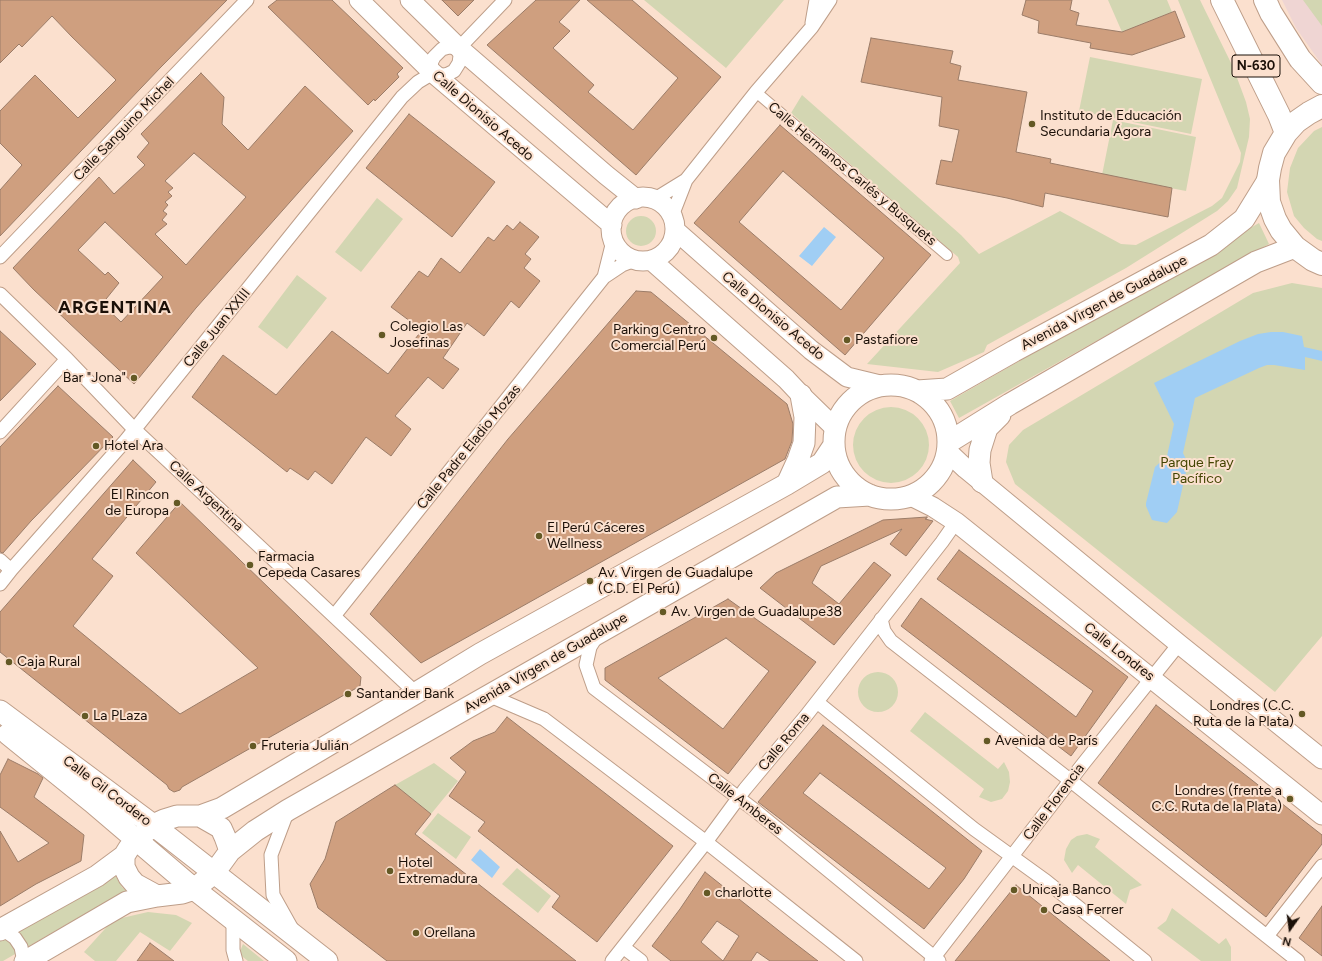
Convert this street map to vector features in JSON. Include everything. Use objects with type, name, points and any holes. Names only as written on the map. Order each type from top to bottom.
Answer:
[{"type":"highway","name":"N-630","points":[[1222,0],[1280,115],[1286,133]]},
{"type":"highway","name":"N-630","points":[[1265,0],[1271,13],[1300,58],[1322,83]]},
{"type":"highway","points":[[1322,106],[1309,112],[1296,122],[1286,133],[1274,153],[1268,180],[1270,202],[1275,219],[1281,230],[1295,247],[1313,260],[1322,264]]},
{"type":"main road","name":"Calle Dionisio Acedo","points":[[359,0],[433,73],[612,233]]},
{"type":"main road","points":[[410,0],[459,48],[606,175],[643,199]]},
{"type":"main road","name":"Avenida Virgen de Guadalupe","points":[[917,391],[947,390],[1014,351],[1211,245],[1244,219],[1268,180]]},
{"type":"main road","points":[[643,199],[660,202],[667,208],[674,223],[673,240],[668,249],[661,256],[643,260],[626,256],[618,250],[612,233],[614,216],[620,208],[627,202],[643,199]]},
{"type":"main road","name":"Calle Dionisio Acedo","points":[[674,223],[811,350],[847,377],[880,386]]},
{"type":"main road","points":[[948,447],[1010,404],[1256,262],[1295,247]]},
{"type":"main road","points":[[0,931],[97,876],[130,848],[152,825],[177,816],[200,816],[222,808],[416,694],[480,654],[787,484],[822,463],[834,436],[842,413],[851,400],[865,391],[880,386],[899,385],[917,391],[930,400],[940,412],[947,426],[948,447],[944,464],[939,474],[927,487],[911,496],[898,499],[884,499],[870,495],[856,487],[845,476],[837,461],[834,436],[786,379],[643,260]]},
{"type":"main road","points":[[787,484],[804,443],[805,417],[801,396]]},
{"type":"main road","points":[[982,482],[979,463],[983,438],[987,428],[1010,404]]},
{"type":"main road","points":[[948,447],[982,482],[1322,759]]},
{"type":"main road","name":"Avenida Virgen de Guadalupe","points":[[194,889],[214,873],[230,851],[255,831],[288,810],[836,497],[870,495]]},
{"type":"main road","name":"Calle Londres","points":[[911,496],[933,507],[956,522],[1321,811]]},
{"type":"main road","name":"Calle Gil Cordero","points":[[0,711],[152,825],[327,961]]},
{"type":"main road","name":"Calle Gil Cordero","points":[[2,735],[86,797],[130,848],[194,889],[286,961]]},
{"type":"main road","points":[[200,816],[221,828],[230,851]]},
{"type":"main road","points":[[130,848],[124,867],[128,876],[135,884],[157,896]]},
{"type":"main road","points":[[26,961],[127,902],[182,893],[194,889]]},
{"type":"street","name":"Calle Sanguino Michel","points":[[0,257],[247,0]]},
{"type":"street","points":[[433,73],[432,63],[434,56],[442,49],[449,47],[459,48],[505,0]]},
{"type":"street","points":[[812,27],[816,0]]},
{"type":"street","points":[[643,199],[660,196],[686,180],[756,92],[812,27],[830,0]]},
{"type":"street","name":"Calle Juan XXIII","points":[[0,584],[126,440],[402,97],[418,82],[433,73],[443,76],[454,71],[459,63],[459,48]]},
{"type":"street","name":"Calle Hermanos Carlés y Busquets","points":[[756,92],[947,255]]},
{"type":"street","points":[[674,223],[686,180]]},
{"type":"street","name":"Calle Padre Eladio Mozas","points":[[604,277],[612,233]]},
{"type":"street","name":"Calle Padre Eladio Mozas","points":[[334,616],[604,277],[622,264],[643,260]]},
{"type":"street","name":"Calle Argentina","points":[[0,294],[67,358],[134,429],[416,694]]},
{"type":"street","points":[[0,432],[67,358]]},
{"type":"street","name":"Calle Roma","points":[[612,961],[706,842],[738,798],[817,702],[956,522]]},
{"type":"street","points":[[0,560],[11,570]]},
{"type":"street","points":[[881,620],[884,631],[891,641],[1298,961]]},
{"type":"street","name":"Calle Amberes","points":[[598,633],[590,647],[586,665],[594,688],[738,798],[935,960]]},
{"type":"street","name":"Calle Florencia","points":[[935,960],[1011,857],[1179,644]]},
{"type":"street","points":[[488,695],[544,719],[706,842],[856,961]]},
{"type":"street","points":[[817,702],[974,829],[1046,881],[1145,961]]},
{"type":"street","points":[[288,810],[271,855],[273,895],[296,938]]},
{"type":"street","points":[[1266,936],[1322,866]]},
{"type":"street","points":[[233,919],[233,950],[236,961]]},
{"type":"street","points":[[0,931],[8,933],[15,938],[21,947],[23,958],[21,961]]},
{"type":"street","points":[[623,947],[641,961]]},
{"type":"shaded area","points":[[1282,0],[1322,0],[1322,65],[1296,28]]},
{"type":"green space","points":[[644,0],[784,0],[726,68]]},
{"type":"green space","points":[[1108,0],[1167,0],[1172,12],[1122,32]]},
{"type":"green space","points":[[1178,0],[1200,0],[1233,67],[1246,102],[1250,119],[1249,137],[1237,188],[1228,201],[1217,211],[1126,268],[987,345],[984,352],[938,372],[867,364],[960,263],[958,257],[791,113],[802,95],[961,235],[979,254],[1060,211],[1121,244],[1136,245],[1212,206],[1222,198],[1240,162],[1241,153]]},
{"type":"green space","points":[[1303,0],[1322,0],[1322,26]]},
{"type":"green space","points":[[1090,57],[1202,79],[1191,134],[1079,111]]},
{"type":"green space","points":[[1113,120],[1196,137],[1186,191],[1102,175]]},
{"type":"green space","points":[[1322,127],[1322,241],[1317,239],[1304,228],[1294,216],[1287,192],[1290,168],[1298,148],[1314,131]]},
{"type":"green space","points":[[377,198],[403,219],[361,272],[335,252]]},
{"type":"green space","points":[[641,216],[652,220],[656,231],[652,242],[641,246],[630,242],[626,231],[630,220]]},
{"type":"green space","points":[[1259,223],[1269,244],[959,418],[950,401]]},
{"type":"green space","points":[[297,275],[327,298],[287,349],[258,327]]},
{"type":"green space","name":"Parque Fray Pacífico","points":[[1292,283],[1322,288],[1322,636],[1275,692],[1015,484],[1006,462],[1009,445],[1023,430],[1253,293]]},
{"type":"green space","points":[[884,407],[898,407],[906,409],[912,413],[923,424],[927,430],[929,445],[927,460],[918,472],[906,481],[898,483],[884,483],[876,481],[870,477],[859,466],[855,460],[853,452],[853,438],[855,430],[859,424],[870,413],[876,409]]},
{"type":"green space","points":[[882,672],[889,675],[895,681],[898,692],[897,700],[889,709],[882,712],[874,712],[867,709],[859,700],[858,688],[861,681],[870,673]]},
{"type":"green space","points":[[925,712],[998,769],[1004,762],[1009,772],[1010,782],[1008,791],[1002,799],[991,802],[979,797],[984,789],[910,731]]},
{"type":"green space","points":[[434,763],[458,781],[431,814],[395,785]]},
{"type":"green space","points":[[438,813],[471,837],[456,859],[422,833]]},
{"type":"green space","points":[[1087,834],[1100,839],[1095,847],[1142,885],[1130,890],[1126,904],[1078,865],[1072,873],[1064,860],[1066,849],[1071,840],[1077,836]]},
{"type":"green space","points":[[517,868],[551,896],[538,913],[502,884]]},
{"type":"green space","points":[[115,875],[122,887],[128,892],[95,908],[3,961],[0,961],[0,941]]},
{"type":"green space","points":[[1172,908],[1219,944],[1226,938],[1231,947],[1231,961],[1201,961],[1157,928],[1166,921]]},
{"type":"green space","points":[[148,912],[176,915],[192,923],[170,951],[140,932],[116,961],[95,961],[84,952],[113,920]]},
{"type":"green space","points":[[243,944],[264,961],[248,961],[239,954]]},
{"type":"water","points":[[824,227],[836,237],[812,266],[799,256]]},
{"type":"water","points":[[1283,332],[1302,336],[1304,347],[1322,351],[1322,361],[1305,357],[1305,370],[1267,365],[1195,398],[1183,453],[1188,463],[1177,512],[1167,523],[1152,520],[1146,503],[1155,467],[1167,456],[1174,424],[1154,383],[1240,341],[1258,334]]},
{"type":"water","points":[[480,849],[500,867],[492,878],[471,860]]},
{"type":"building","points":[[0,0],[227,0],[0,236],[0,190],[22,165],[0,143],[0,111],[35,75],[78,118],[116,80],[52,16],[22,47],[19,44],[0,63]]},
{"type":"building","points":[[277,0],[332,0],[403,68],[397,74],[399,77],[375,101],[374,99],[368,105],[268,7]]},
{"type":"building","points":[[442,0],[474,0],[458,16]]},
{"type":"building","points":[[536,0],[580,0],[559,22],[570,31],[553,48],[594,85],[588,92],[633,130],[678,78],[587,0],[632,0],[721,77],[636,175],[487,45]]},
{"type":"building","points":[[1026,0],[1072,0],[1070,10],[1079,13],[1076,25],[1122,32],[1175,11],[1185,37],[1132,55],[1090,48],[1091,43],[1038,33],[1039,21],[1022,15]]},
{"type":"building","points":[[871,38],[953,51],[950,63],[961,66],[958,80],[1027,92],[1016,152],[1051,159],[1050,163],[1172,188],[1168,217],[1045,193],[1043,207],[1007,198],[936,184],[941,160],[952,162],[959,130],[939,126],[942,97],[861,82]]},
{"type":"building","points":[[201,73],[224,97],[222,124],[248,150],[305,86],[353,131],[196,308],[134,384],[34,290],[13,268],[99,177],[114,194],[145,165],[137,157],[149,143],[141,134]],"holes":[[[194,153],[246,197],[186,265],[155,234],[167,224],[162,220],[167,214],[163,211],[168,205],[165,202],[172,196],[168,192],[173,188],[165,181]],[[105,222],[163,277],[121,322],[102,304],[119,283],[108,272],[105,275],[78,250]]]},
{"type":"building","points":[[409,114],[495,182],[452,237],[366,168]]},
{"type":"building","points":[[780,125],[931,255],[845,355],[694,223]],"holes":[[[783,171],[884,258],[841,310],[739,222]]]},
{"type":"building","points":[[520,222],[539,237],[525,254],[531,259],[524,268],[540,281],[519,308],[511,301],[484,336],[467,323],[443,358],[459,369],[443,389],[428,377],[395,416],[411,429],[391,456],[366,437],[332,484],[315,471],[308,480],[290,468],[287,472],[192,397],[223,355],[276,395],[332,331],[388,374],[422,330],[391,307],[419,271],[428,277],[441,258],[460,273],[488,237],[494,241],[507,225],[513,230]]},
{"type":"building","name":"El Perú Cáceres Wellness","points":[[636,291],[651,292],[787,404],[793,424],[792,441],[785,459],[421,663],[370,614],[508,439]]},
{"type":"building","points":[[0,331],[36,364],[0,401]]},
{"type":"building","points":[[58,386],[113,437],[31,521],[3,553],[0,552],[0,447]]},
{"type":"building","points":[[133,460],[156,482],[92,559],[113,576],[73,626],[180,714],[258,668],[136,553],[180,502],[361,677],[360,686],[182,787],[180,790],[174,792],[0,652],[0,612]]},
{"type":"building","points":[[927,517],[925,519],[933,521],[906,556],[890,544],[902,529],[821,566],[812,583],[839,604],[874,562],[891,575],[834,645],[760,588],[776,573],[883,520]]},
{"type":"building","points":[[959,550],[1128,677],[1071,756],[901,626],[921,598],[1076,717],[1093,691],[937,579]]},
{"type":"building","points":[[728,599],[816,662],[728,774],[605,680],[605,668]],"holes":[[[726,638],[769,671],[723,729],[658,678]]]},
{"type":"building","points":[[1156,705],[1322,835],[1322,844],[1266,917],[1098,783]]},
{"type":"building","points":[[507,717],[673,846],[597,942],[552,907],[560,896],[478,831],[485,822],[449,796],[466,772],[450,758],[473,741],[495,732]]},
{"type":"building","points":[[823,725],[982,851],[964,879],[924,929],[758,802]],"holes":[[[820,773],[946,868],[929,889],[803,793]]]},
{"type":"building","points":[[8,759],[43,778],[34,797],[84,835],[81,861],[36,884],[0,906],[0,831],[18,862],[49,843],[0,807],[0,775]]},
{"type":"building","name":"Hotel Extremadura","points":[[395,785],[431,814],[415,834],[576,961],[387,961],[318,908],[310,884],[325,859],[336,822]]},
{"type":"building","points":[[705,872],[818,961],[770,961],[757,952],[751,961],[723,961],[671,961],[652,946],[680,909]],"holes":[[[717,921],[739,936],[723,961],[701,942]]]},
{"type":"building","points":[[1016,885],[1110,961],[955,961]]},
{"type":"building","points":[[1322,906],[1322,956],[1299,938]]},
{"type":"building","points":[[150,943],[174,961],[137,961]]},
{"type":"place","name":"Instituto de Educación Secundaria Ágora","points":[[1032,124]]},
{"type":"place","name":"Colegio Las Josefinas","points":[[382,335]]},
{"type":"place","name":"Parking Centro Comercial Perú","points":[[714,338]]},
{"type":"place","name":"Pastafiore","points":[[847,340]]},
{"type":"place","name":"Bar \"Jona\"","points":[[134,378]]},
{"type":"place","name":"Hotel Ara","points":[[96,446]]},
{"type":"place","name":"El Rincon de Europa","points":[[177,503]]},
{"type":"place","name":"El Perú Cáceres Wellness","points":[[539,536]]},
{"type":"place","name":"Farmacia Cepeda Casares","points":[[250,565]]},
{"type":"place","name":"Av. Virgen de Guadalupe (C.D. El Perú)","points":[[590,581]]},
{"type":"place","name":"Av. Virgen de Guadalupe38","points":[[663,612]]},
{"type":"place","name":"Caja Rural","points":[[9,662]]},
{"type":"place","name":"Santander Bank","points":[[348,694]]},
{"type":"place","name":"Londres (C.C. Ruta de la Plata)","points":[[1302,714]]},
{"type":"place","name":"La PLaza","points":[[85,716]]},
{"type":"place","name":"Avenida de París","points":[[987,741]]},
{"type":"place","name":"Fruteria Julián","points":[[253,746]]},
{"type":"place","name":"Londres (frente a C.C. Ruta de la Plata)","points":[[1290,799]]},
{"type":"place","name":"Hotel Extremadura","points":[[390,871]]},
{"type":"place","name":"Unicaja Banco","points":[[1014,890]]},
{"type":"place","name":"charlotte","points":[[707,893]]},
{"type":"place","name":"Casa Ferrer","points":[[1044,910]]},
{"type":"place","name":"Orellana","points":[[416,933]]},
{"type":"district","name":"ARGENTINA","points":[[115,308]]}]
